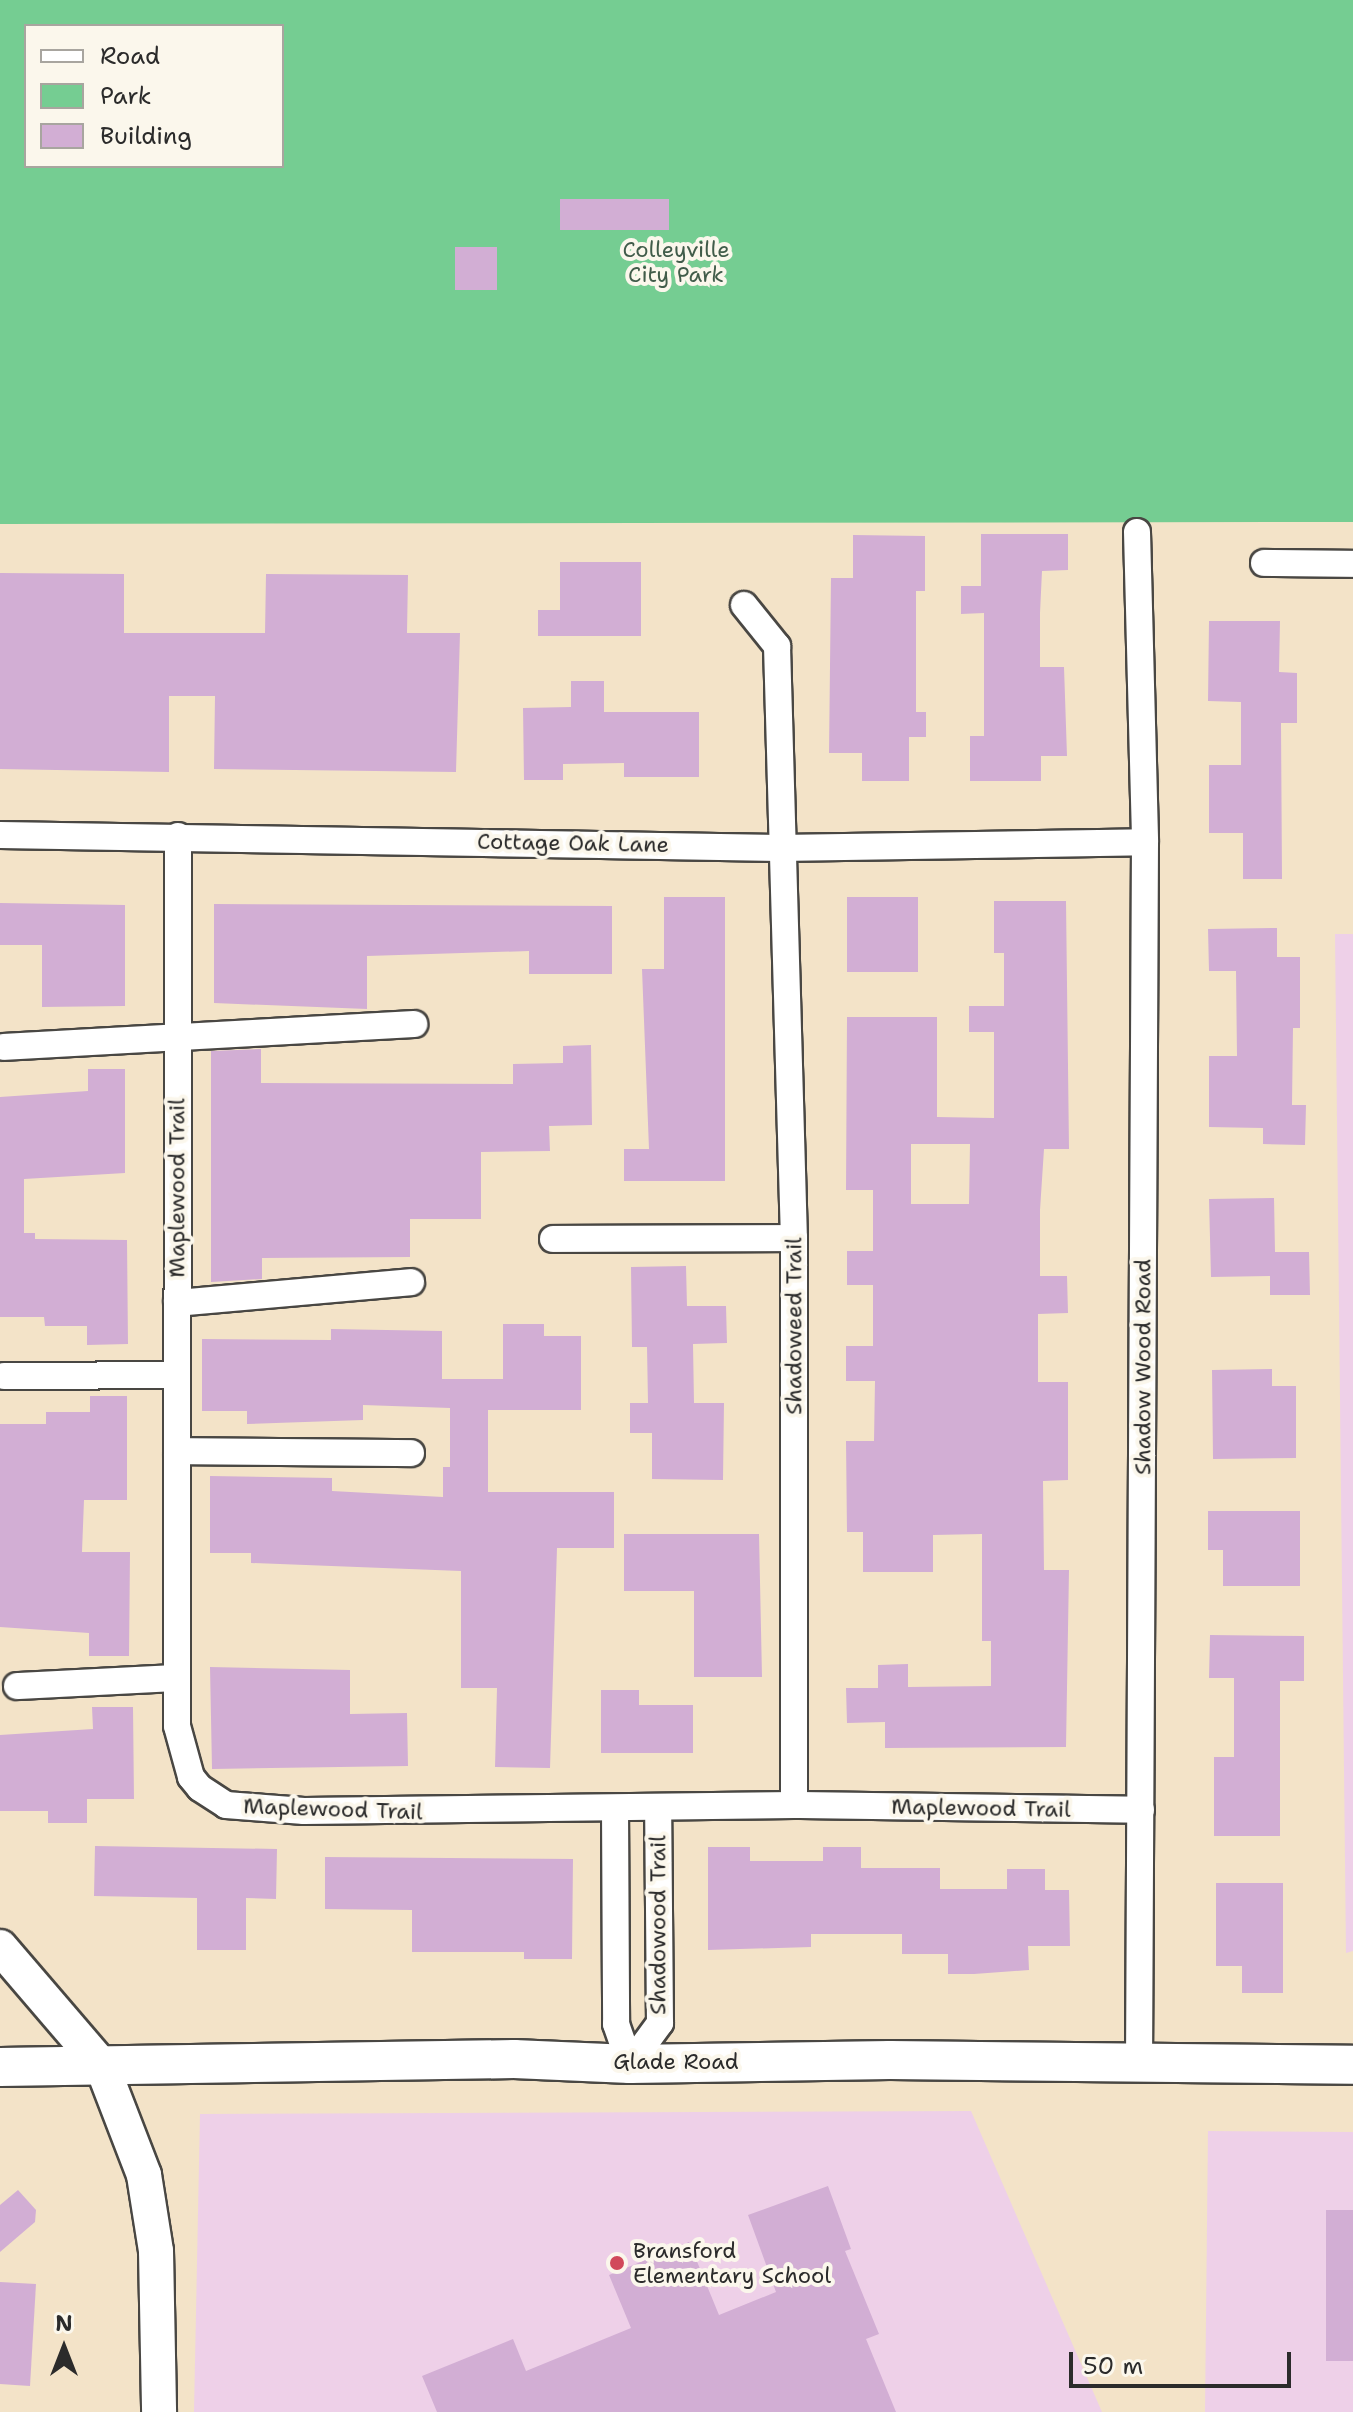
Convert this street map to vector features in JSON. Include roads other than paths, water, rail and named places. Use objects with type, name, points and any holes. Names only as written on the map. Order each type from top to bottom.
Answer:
[{"type":"main road","name":"Glade Road","points":[[0,2067],[102,2066],[231,2059],[630,2064],[1139,2061],[1353,2065]]},
{"type":"street","name":"Shadow Wood Road","points":[[1137,532],[1145,842],[1139,2061]]},
{"type":"street","points":[[1264,563],[1353,564]]},
{"type":"street","name":"Shadoweed Trail","points":[[744,605],[777,646],[779,848],[794,1238],[794,1805]]},
{"type":"street","name":"Cottage Oak Lane","points":[[0,835],[779,848],[1145,842]]},
{"type":"street","name":"Maplewood Trail","points":[[178,836],[177,1726],[191,1777],[226,1805],[376,1813],[794,1805],[1141,1810]]},
{"type":"street","points":[[4,1047],[414,1024]]},
{"type":"street","points":[[553,1239],[794,1238]]},
{"type":"street","points":[[177,1303],[411,1282]]},
{"type":"street","points":[[4,1376],[177,1375]]},
{"type":"street","points":[[177,1451],[411,1453]]},
{"type":"street","points":[[17,1686],[177,1678]]},
{"type":"street","name":"Shadowood Trail","points":[[630,2064],[660,2023],[658,1807]]},
{"type":"street","name":"Shadowood Trail","points":[[615,1808],[616,2024],[630,2064]]},
{"type":"street","points":[[0,1947],[102,2066],[144,2175],[154,2236],[159,2412]]},
{"type":"place","name":"Bransford Elementary School","points":[[617,2263]]},
{"type":"park label","name":"Colleyville City Park","points":[[676,262]]}]
